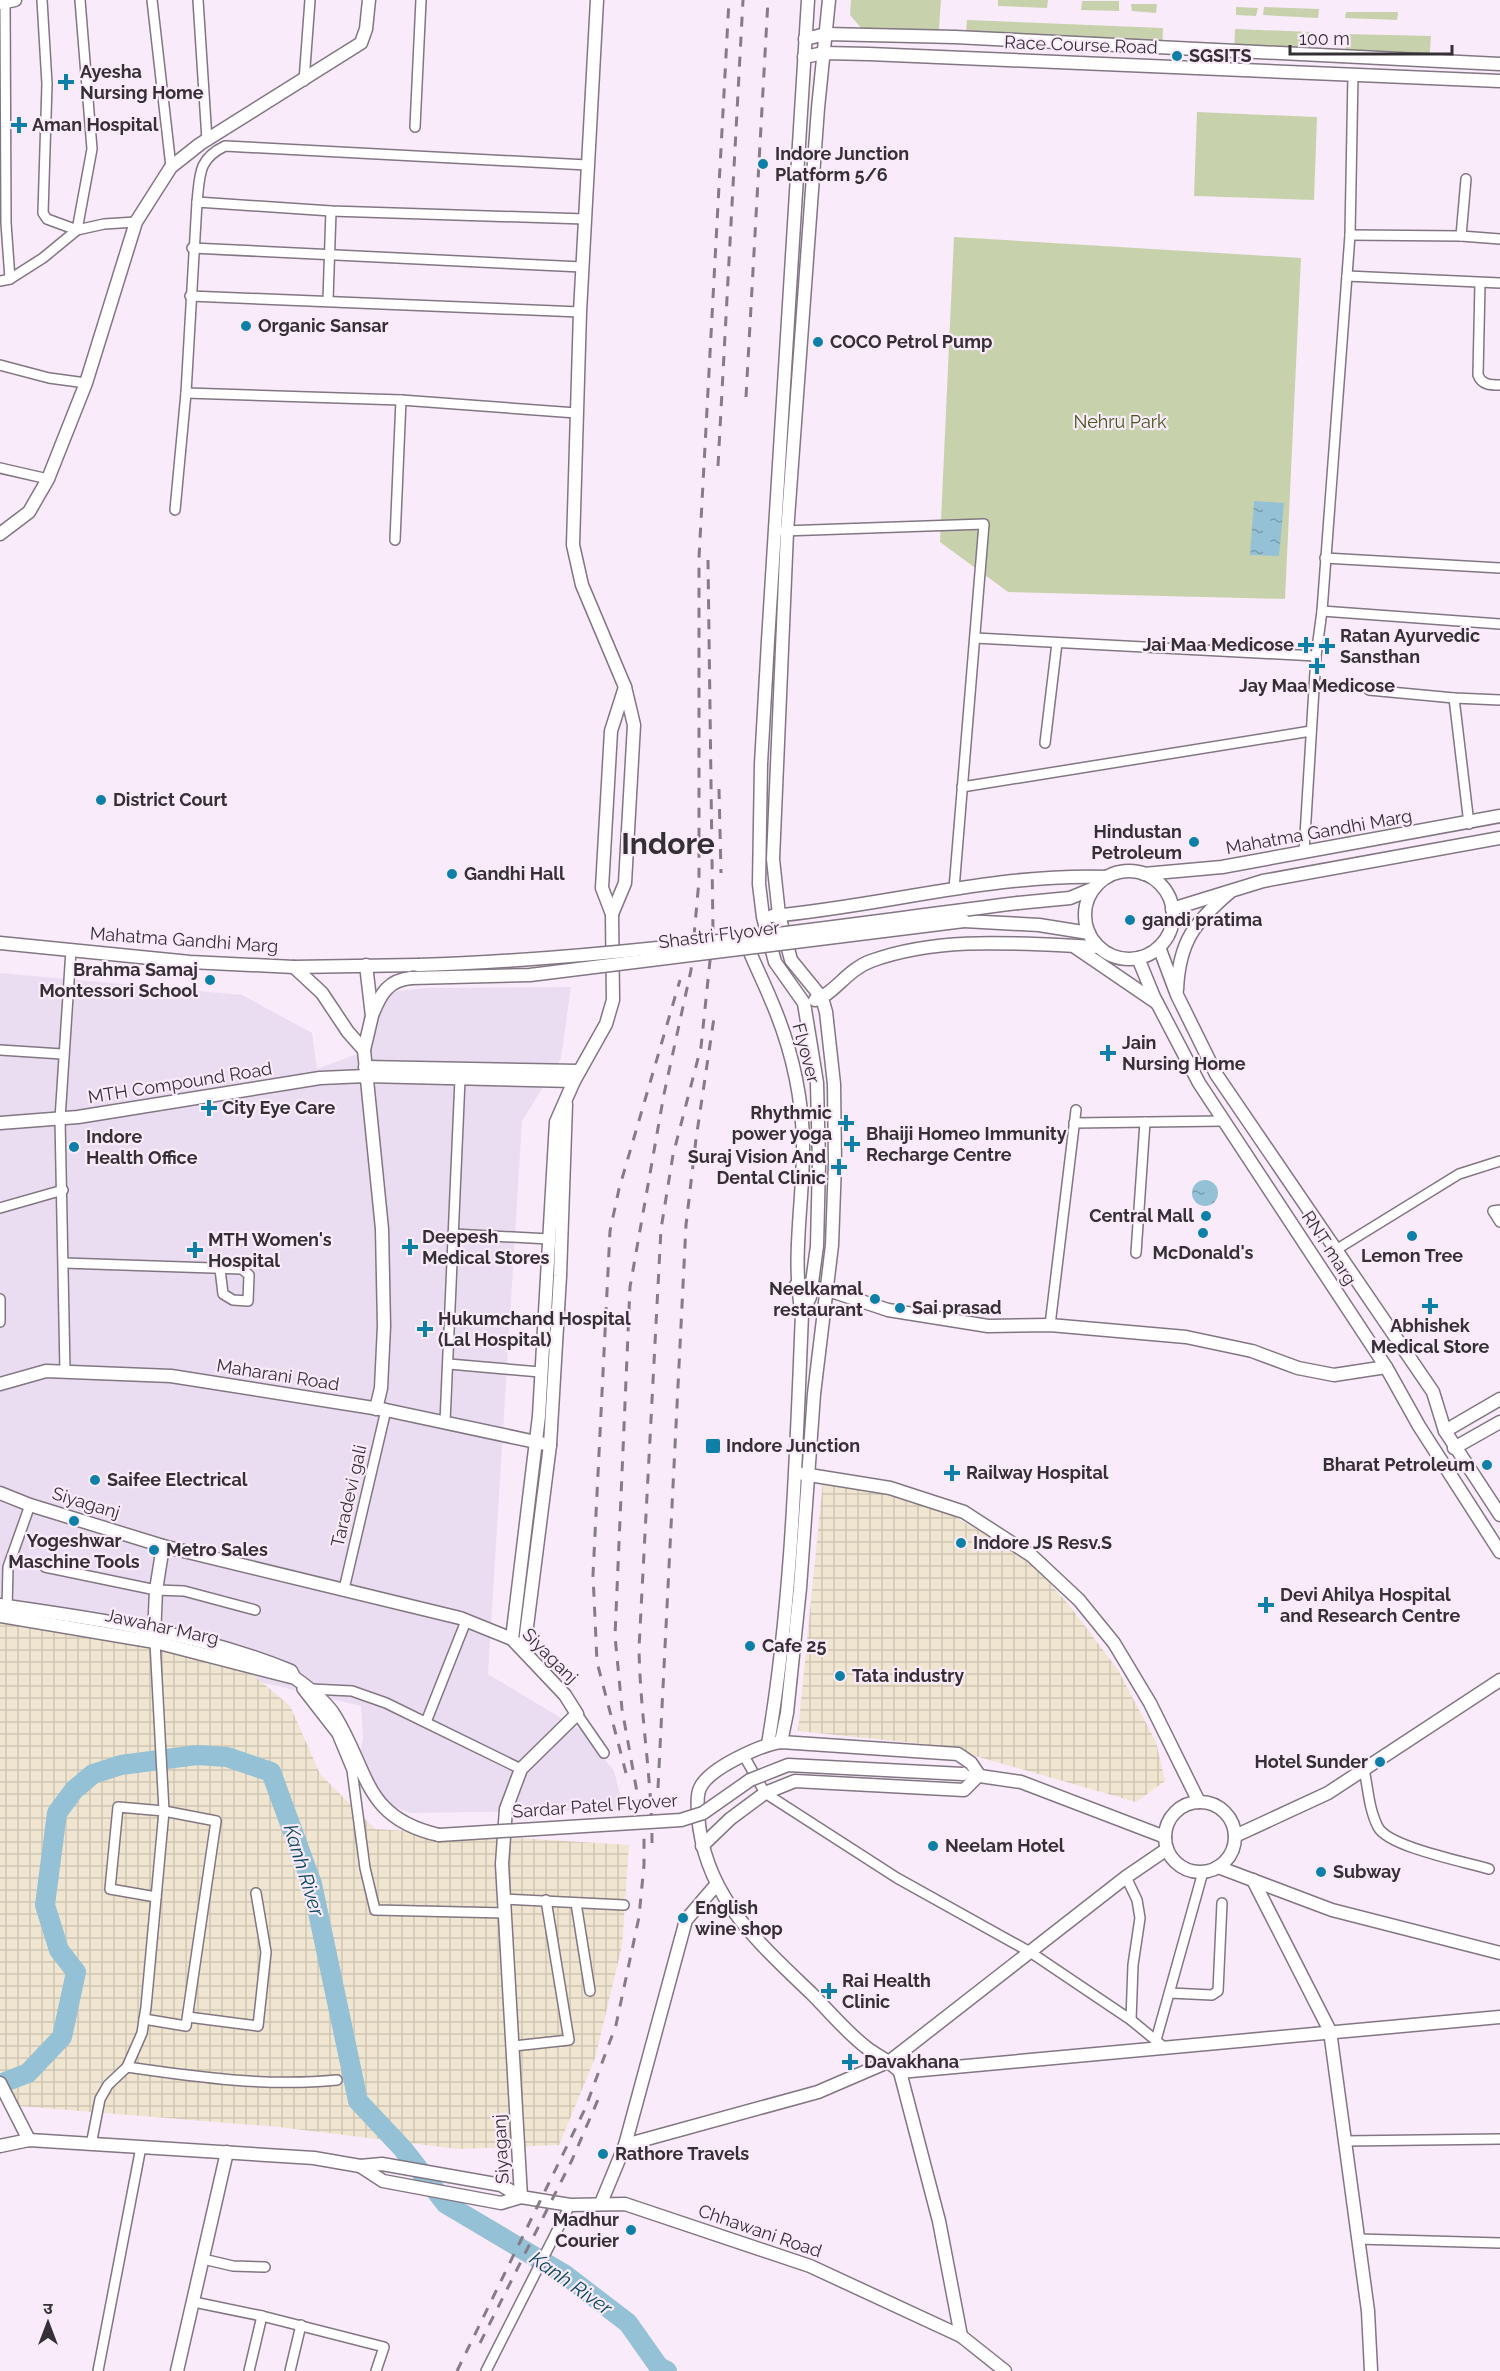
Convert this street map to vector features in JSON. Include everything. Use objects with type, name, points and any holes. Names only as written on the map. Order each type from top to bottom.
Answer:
[{"type":"street","points":[[42,0],[47,84],[43,213],[46,219],[77,230]]},
{"type":"street","points":[[77,230],[92,149],[80,0]]},
{"type":"street","points":[[152,0],[171,167]]},
{"type":"street","points":[[198,0],[207,140]]},
{"type":"street","points":[[304,81],[310,0]]},
{"type":"street","points":[[0,534],[29,512],[48,479],[86,382],[136,222],[171,167],[207,140],[361,43],[366,29],[369,0]]},
{"type":"street","points":[[415,127],[421,0]]},
{"type":"street","points":[[597,0],[580,312],[573,545],[582,585],[625,687],[634,725],[625,883],[612,914]]},
{"type":"street","points":[[781,1742],[787,1713],[810,1475],[814,1395],[828,1290],[836,1163],[834,1084],[829,1034],[822,998],[791,960],[779,915],[773,867],[781,531],[808,0]]},
{"type":"street","points":[[768,1744],[775,1713],[794,1473],[802,1314],[812,1286],[817,1246],[819,1151],[817,1083],[804,1003],[775,962],[763,917],[759,884],[761,764],[829,0]]},
{"type":"street","points":[[7,1],[3,45],[3,165],[10,279]]},
{"type":"street","name":"Race Course Road","points":[[805,39],[825,34],[979,38],[1500,64]]},
{"type":"street","name":"Race Course Road","points":[[804,57],[824,53],[1500,81]]},
{"type":"street","points":[[1304,852],[1316,656],[1322,611],[1350,235],[1353,74]]},
{"type":"street","points":[[175,510],[186,393],[192,248],[200,171],[209,154],[225,146],[587,165]]},
{"type":"street","points":[[1461,236],[1466,179]]},
{"type":"street","points":[[197,202],[331,211],[585,219]]},
{"type":"street","points":[[328,300],[331,211]]},
{"type":"street","points":[[0,281],[10,279],[43,258],[77,230],[104,224],[136,222]]},
{"type":"street","points":[[1350,235],[1461,236],[1500,239]]},
{"type":"street","points":[[192,248],[582,267]]},
{"type":"street","points":[[1347,276],[1500,283]]},
{"type":"street","points":[[1480,283],[1478,375],[1481,381],[1487,384],[1500,385]]},
{"type":"street","points":[[190,296],[580,312]]},
{"type":"street","points":[[0,365],[49,378],[86,382]]},
{"type":"street","points":[[186,393],[401,400],[576,413]]},
{"type":"street","points":[[395,540],[401,400]]},
{"type":"street","points":[[0,468],[48,479]]},
{"type":"street","points":[[781,531],[984,524],[954,889]]},
{"type":"street","points":[[1325,558],[1500,568]]},
{"type":"street","points":[[1322,611],[1500,624]]},
{"type":"street","points":[[975,638],[1316,656]]},
{"type":"street","points":[[1045,743],[1057,643]]},
{"type":"street","points":[[512,1639],[535,1442],[556,1122],[577,1076],[606,1024],[614,989],[612,914],[602,888],[611,732],[625,687]]},
{"type":"street","points":[[1369,690],[1454,699],[1500,700]]},
{"type":"street","points":[[1454,699],[1469,824]]},
{"type":"street","points":[[962,787],[1311,731]]},
{"type":"street","name":"Mahatma Gandhi Marg","points":[[1144,874],[1222,867],[1469,824],[1500,816]]},
{"type":"street","points":[[760,838],[773,832]]},
{"type":"street","name":"Mahatma Gandhi Marg","points":[[1172,909],[1234,889],[1301,873],[1500,838]]},
{"type":"street","points":[[763,917],[954,889],[1085,876],[1107,877],[1123,872],[1144,874],[1159,883],[1170,898],[1172,909],[1169,934],[1159,947],[1138,958],[1127,959],[1112,956],[1099,947],[1089,933],[1085,918],[1087,902],[1094,888],[1107,877]]},
{"type":"street","name":"Shastri Flyover","points":[[366,965],[519,962],[639,950],[1070,898],[1094,888]]},
{"type":"street","points":[[1177,994],[1180,961],[1188,936],[1207,912],[1234,889]]},
{"type":"street","name":"Shastri Flyover","points":[[372,1016],[380,996],[390,984],[411,978],[530,975],[749,950],[964,921],[1018,924],[1089,933]]},
{"type":"street","name":"Mahatma Gandhi Marg","points":[[0,943],[190,962],[294,967],[366,965]]},
{"type":"street","points":[[804,1003],[822,998],[844,976],[864,964],[921,950],[962,944],[1099,947]]},
{"type":"street","points":[[1072,946],[1100,962],[1158,1004]]},
{"type":"street","name":"RNT marg","points":[[1159,947],[1177,994],[1216,1074],[1334,1251],[1433,1392],[1459,1445],[1500,1515]]},
{"type":"street","points":[[65,1371],[60,1119],[62,1054],[71,950]]},
{"type":"street","name":"Flyover","points":[[749,950],[787,1042],[798,1089],[803,1140],[797,1280],[802,1314]]},
{"type":"street","name":"RNT marg","points":[[1138,958],[1158,1004],[1198,1083],[1386,1367],[1419,1425],[1500,1552]]},
{"type":"street","points":[[366,965],[372,1016],[363,1050],[382,1229],[384,1326],[381,1410]]},
{"type":"street","points":[[294,967],[322,993],[363,1050]]},
{"type":"street","points":[[0,1050],[62,1054]]},
{"type":"street","points":[[365,1071],[577,1076]]},
{"type":"street","points":[[365,1071],[460,1079],[577,1076]]},
{"type":"street","name":"MTH Compound Road","points":[[0,1123],[60,1119],[365,1071]]},
{"type":"street","points":[[445,1422],[460,1079]]},
{"type":"street","points":[[524,1650],[550,1445],[561,1252],[566,1100]]},
{"type":"street","points":[[1050,1325],[1076,1110]]},
{"type":"street","points":[[1074,1123],[1223,1121]]},
{"type":"street","points":[[1136,1253],[1145,1122]]},
{"type":"street","points":[[1334,1251],[1459,1174],[1500,1161]]},
{"type":"street","points":[[0,1208],[63,1190]]},
{"type":"street","points":[[1500,1210],[1493,1211],[1500,1222]]},
{"type":"street","points":[[453,1234],[549,1239]]},
{"type":"street","points":[[64,1263],[220,1269]]},
{"type":"street","points":[[797,1280],[888,1310],[988,1326],[1050,1325],[1186,1336],[1252,1352],[1298,1368],[1334,1375],[1386,1367]]},
{"type":"street","points":[[0,1299],[0,1322]]},
{"type":"street","points":[[449,1364],[540,1372]]},
{"type":"street","name":"Maharani Road","points":[[0,1384],[46,1371],[171,1376],[381,1410],[550,1445]]},
{"type":"street","points":[[1450,1428],[1500,1399]]},
{"type":"street","name":"Taradevi gali","points":[[344,1589],[381,1410]]},
{"type":"street","points":[[1459,1445],[1500,1422]]},
{"type":"street","points":[[794,1473],[890,1488],[964,1512],[1032,1556],[1078,1600],[1114,1643],[1150,1703],[1199,1802]]},
{"type":"street","name":"Siyaganj","points":[[0,1493],[30,1505],[163,1546],[466,1621],[512,1639],[565,1695],[577,1714],[521,1769],[506,1809],[502,1864],[503,1899],[514,2046],[521,2197]]},
{"type":"street","points":[[30,1505],[4,1567],[4,1611],[153,1629],[229,1649],[291,1671],[291,1678],[306,1692],[337,1734],[352,1770],[365,1868],[375,1910],[505,1913]]},
{"type":"street","points":[[91,2145],[100,2099],[108,2085],[127,2067],[142,2032],[144,2019],[164,1811],[155,1692],[153,1629],[163,1546]]},
{"type":"street","points":[[45,1567],[156,1590],[184,1591],[255,1610]]},
{"type":"street","name":"Jawahar Marg","points":[[4,1611],[236,1661],[291,1678],[311,1689]]},
{"type":"street","points":[[426,1722],[466,1621]]},
{"type":"street","points":[[1235,1836],[1328,1793],[1500,1680]]},
{"type":"street","points":[[311,1689],[352,1691],[426,1722],[521,1769]]},
{"type":"street","name":"Sardar Patel Flyover","points":[[311,1689],[334,1715],[363,1778],[386,1811],[418,1830],[439,1835],[681,1820],[703,1812],[750,1780],[788,1765],[979,1775],[1021,1782],[1166,1843]]},
{"type":"street","points":[[577,1714],[604,1753]]},
{"type":"street","points":[[702,1846],[730,1819],[765,1793],[795,1782],[964,1790],[979,1775],[971,1763],[958,1754],[781,1742],[768,1744],[727,1764],[700,1786],[697,1798],[702,1846],[716,1885],[725,1901],[768,1952],[867,2049],[890,2061],[900,2072],[939,2221],[962,2336]]},
{"type":"street","points":[[744,1756],[765,1793],[897,1878],[1030,1952],[1131,2020],[1160,2044]]},
{"type":"street","points":[[1364,1769],[1373,1815],[1379,1830],[1392,1841],[1489,1869]]},
{"type":"street","points":[[1199,1802],[1220,1808],[1233,1825],[1235,1836],[1231,1854],[1218,1867],[1203,1872],[1181,1867],[1166,1843],[1169,1820],[1175,1813],[1190,1804],[1199,1802]]},
{"type":"street","points":[[144,2019],[186,2026],[216,1821],[164,1811],[118,1807],[109,1886],[113,1891],[156,1897]]},
{"type":"street","points":[[625,2145],[818,2092],[890,2061],[1166,1843]]},
{"type":"street","points":[[1218,1867],[1332,1910],[1500,1953]]},
{"type":"street","points":[[1160,2044],[1170,1993],[1203,1872]]},
{"type":"street","points":[[1126,1876],[1137,1900],[1140,1918],[1133,1965],[1131,2020]]},
{"type":"street","points":[[1253,1880],[1330,2031],[1368,2311],[1371,2371]]},
{"type":"street","points":[[601,2203],[625,2145],[686,1920],[716,1885]]},
{"type":"street","points":[[188,2017],[258,2026],[266,1952],[256,1893]]},
{"type":"street","points":[[503,1899],[624,1905]]},
{"type":"street","points":[[514,2046],[569,2040],[546,1900]]},
{"type":"street","points":[[576,1903],[590,1991]]},
{"type":"street","points":[[1170,1993],[1212,1995],[1218,1991],[1222,1904]]},
{"type":"street","points":[[900,2072],[1160,2044],[1500,2017]]},
{"type":"street","points":[[127,2067],[226,2081],[297,2084],[337,2080]]},
{"type":"street","points":[[0,2083],[29,2140]]},
{"type":"street","points":[[1345,2141],[1500,2139]]},
{"type":"street","points":[[0,2146],[29,2140],[314,2158],[360,2166],[383,2181],[501,2203],[521,2197]]},
{"type":"street","points":[[98,2371],[141,2148]]},
{"type":"street","points":[[177,2371],[227,2152]]},
{"type":"street","name":"Chhawani Road","points":[[360,2166],[382,2164],[501,2185],[521,2197],[570,2205],[625,2204],[810,2266],[962,2336],[1005,2371]]},
{"type":"street","points":[[486,2371],[570,2205]]},
{"type":"street","points":[[1358,2239],[1500,2243]]},
{"type":"street","points":[[203,2259],[233,2266],[265,2267]]},
{"type":"street","points":[[194,2302],[301,2325],[384,2347],[376,2371]]},
{"type":"street","points":[[249,2371],[262,2316]]},
{"type":"street","points":[[290,2371],[301,2325]]},
{"type":"shaded area","points":[[0,973],[242,995],[312,1033],[317,1069],[360,1053],[364,1006],[373,994],[425,988],[571,987],[561,1058],[522,1121],[488,1674],[581,1730],[614,1771],[624,1810],[410,1813],[367,1796],[356,1773],[363,1738],[361,1706],[0,1620]]},
{"type":"shaded area","points":[[823,1480],[887,1493],[950,1514],[1028,1559],[1069,1605],[1118,1670],[1156,1742],[1165,1781],[1136,1802],[965,1753],[924,1744],[798,1731]]},
{"type":"shaded area","points":[[0,1617],[240,1664],[290,1706],[320,1774],[375,1829],[629,1845],[622,1946],[595,2058],[559,2145],[458,2149],[279,2127],[19,2106],[0,2070]]},
{"type":"green space","points":[[851,0],[941,0],[938,42],[867,35],[850,15]]},
{"type":"green space","points":[[998,0],[1048,0],[1047,8],[998,6]]},
{"type":"green space","points":[[1082,1],[1119,1],[1119,11],[1081,10]]},
{"type":"green space","points":[[1131,4],[1157,4],[1156,13],[1132,11]]},
{"type":"green space","points":[[1236,7],[1258,8],[1256,16],[1236,15]]},
{"type":"green space","points":[[1264,7],[1319,9],[1318,18],[1263,15]]},
{"type":"green space","points":[[1346,12],[1398,12],[1397,20],[1345,18]]},
{"type":"green space","points":[[967,20],[1163,28],[1162,52],[965,44]]},
{"type":"green space","points":[[1235,29],[1312,32],[1310,59],[1234,55]]},
{"type":"green space","points":[[1347,34],[1431,36],[1429,64],[1344,60]]},
{"type":"green space","points":[[1197,112],[1317,117],[1314,200],[1194,196]]},
{"type":"green space","name":"Nehru Park","points":[[954,237],[1301,258],[1285,599],[1008,592],[940,542]]},
{"type":"water","points":[[1254,501],[1284,503],[1279,556],[1250,555]]},
{"type":"water","points":[[1205,1180],[1214,1184],[1218,1193],[1214,1202],[1205,1206],[1196,1202],[1192,1193],[1196,1184]]},
{"type":"waterway","name":"Kanh River","points":[[0,2084],[28,2073],[62,2037],[76,1972],[59,1950],[45,1905],[57,1813],[74,1790],[93,1774],[121,1765],[197,1755],[227,1757],[271,1772],[312,1884],[358,2101],[403,2149],[446,2204],[564,2274],[628,2323],[659,2367],[667,2371]]},
{"type":"railway","points":[[457,2371],[585,2109],[616,2025],[639,1917],[644,1865],[644,1831],[622,1709],[615,1636],[630,1287],[664,1094],[691,970],[699,880],[699,558],[729,0]]},
{"type":"railway","points":[[718,466],[743,0]]},
{"type":"railway","points":[[746,397],[768,0]]},
{"type":"railway","points":[[652,1843],[639,1648],[661,1229],[673,1155],[701,1047],[713,932],[708,560]]},
{"type":"railway","points":[[719,789],[721,873]]},
{"type":"railway","points":[[626,1773],[597,1662],[593,1575],[610,1231],[619,1189],[680,980]]},
{"type":"railway","points":[[658,1788],[686,1225],[715,1011]]},
{"type":"railway","points":[[480,2343],[572,2160],[600,2095]]},
{"type":"place","name":"SGSITS","points":[[1177,56]]},
{"type":"place","name":"Ayesha Nursing Home","points":[[66,82]]},
{"type":"place","name":"Aman Hospital","points":[[19,125]]},
{"type":"place","name":"Indore Junction Platform 5/6","points":[[763,164]]},
{"type":"place","name":"Organic Sansar","points":[[246,326]]},
{"type":"place","name":"COCO Petrol Pump","points":[[818,342]]},
{"type":"place","name":"Jai Maa Medicose","points":[[1306,645]]},
{"type":"place","name":"Ratan Ayurvedic Sansthan","points":[[1327,646]]},
{"type":"place","name":"Jay Maa Medicose","points":[[1317,666]]},
{"type":"place","name":"District Court","points":[[101,800]]},
{"type":"place","name":"Hindustan Petroleum","points":[[1194,842]]},
{"type":"place","name":"Gandhi Hall","points":[[452,874]]},
{"type":"place","name":"gandi pratima","points":[[1130,920]]},
{"type":"place","name":"Brahma Samaj Montessori School","points":[[210,980]]},
{"type":"place","name":"Jain Nursing Home","points":[[1108,1053]]},
{"type":"place","name":"City Eye Care","points":[[209,1108]]},
{"type":"place","name":"Rhythmic power yoga","points":[[846,1123]]},
{"type":"place","name":"Bhaiji Homeo Immunity Recharge Centre","points":[[852,1144]]},
{"type":"place","name":"Indore Health Office","points":[[74,1147]]},
{"type":"place","name":"Suraj Vision And Dental Clinic","points":[[839,1167]]},
{"type":"place","name":"Central Mall","points":[[1206,1216]]},
{"type":"place","name":"McDonald's","points":[[1203,1233]]},
{"type":"place","name":"Lemon Tree","points":[[1412,1236]]},
{"type":"place","name":"Deepesh Medical Stores","points":[[410,1247]]},
{"type":"place","name":"MTH Women's Hospital","points":[[195,1250]]},
{"type":"place","name":"Neelkamal restaurant","points":[[875,1299]]},
{"type":"place","name":"Abhishek Medical Store","points":[[1430,1306]]},
{"type":"place","name":"Sai prasad","points":[[900,1308]]},
{"type":"place","name":"Hukumchand Hospital (Lal Hospital)","points":[[425,1329]]},
{"type":"place","name":"Indore Junction","points":[[713,1446]]},
{"type":"place","name":"Bharat Petroleum","points":[[1487,1465]]},
{"type":"place","name":"Railway Hospital","points":[[952,1473]]},
{"type":"place","name":"Saifee Electrical","points":[[95,1480]]},
{"type":"place","name":"Yogeshwar Maschine Tools","points":[[74,1521]]},
{"type":"place","name":"Indore JS Resv.S","points":[[961,1543]]},
{"type":"place","name":"Metro Sales","points":[[154,1550]]},
{"type":"place","name":"Devi Ahilya Hospital and Research Centre","points":[[1266,1605]]},
{"type":"place","name":"Cafe 25","points":[[750,1646]]},
{"type":"place","name":"Tata industry","points":[[840,1676]]},
{"type":"place","name":"Hotel Sunder","points":[[1380,1762]]},
{"type":"place","name":"Neelam Hotel","points":[[933,1846]]},
{"type":"place","name":"Subway","points":[[1321,1872]]},
{"type":"place","name":"English wine shop","points":[[683,1918]]},
{"type":"place","name":"Rai Health Clinic","points":[[829,1991]]},
{"type":"place","name":"Davakhana","points":[[850,2062]]},
{"type":"place","name":"Rathore Travels","points":[[603,2154]]},
{"type":"place","name":"Madhur Courier","points":[[631,2230]]},
{"type":"district","name":"Indore","points":[[668,844]]}]
